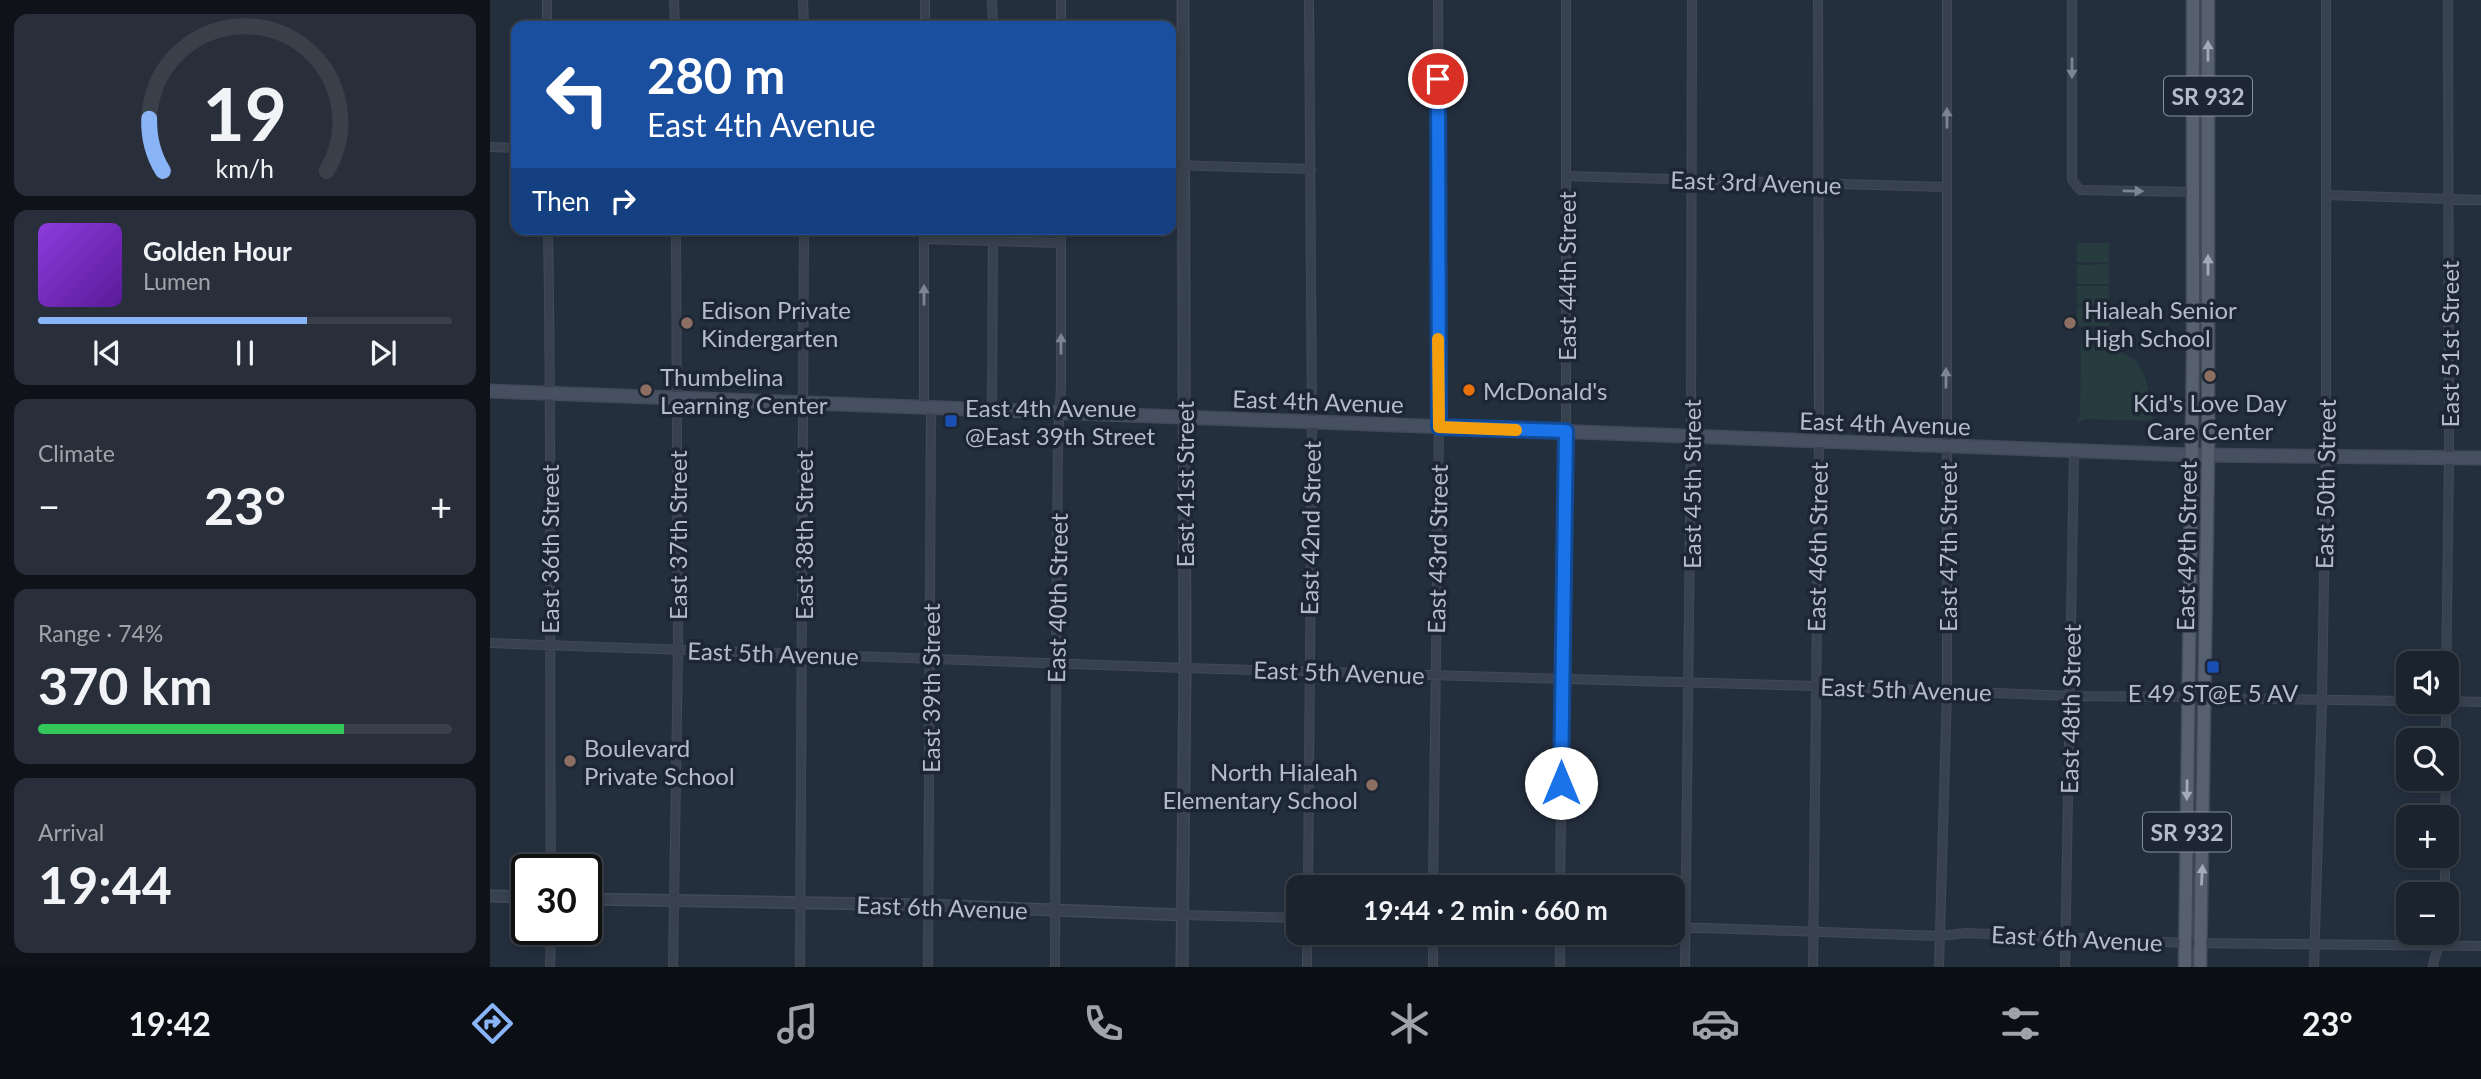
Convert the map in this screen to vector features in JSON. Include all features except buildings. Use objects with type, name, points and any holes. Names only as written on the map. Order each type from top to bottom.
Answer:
[{"type":"main road","name":"East 49th Street","points":[[2185,967],[2192,455],[2193,0]]},
{"type":"main road","name":"East 49th Street","points":[[2200,967],[2208,456],[2208,0]]},
{"type":"main road","name":"East 4th Avenue","points":[[490,391],[2208,456],[2481,458]]},
{"type":"main road","points":[[2189,629],[2196,646],[2197,686],[2205,698]]},
{"type":"main road","points":[[2189,697],[2199,710],[2199,766],[2203,776]]},
{"type":"street","points":[[547,0],[547,21]]},
{"type":"street","points":[[674,0],[675,21]]},
{"type":"street","points":[[803,0],[804,21]]},
{"type":"street","points":[[925,0],[925,21]]},
{"type":"street","points":[[992,0],[993,21]]},
{"type":"street","points":[[1060,0],[1061,21]]},
{"type":"street","name":"East 41st Street","points":[[1182,0],[1185,667],[1182,967]]},
{"type":"street","name":"East 42nd Street","points":[[1308,875],[1312,422],[1309,0]]},
{"type":"street","name":"East 43rd Street","points":[[1433,875],[1439,427],[1438,0]]},
{"type":"street","name":"East 44th Street","points":[[1560,875],[1566,431],[1566,0]]},
{"type":"street","name":"East 45th Street","points":[[1685,928],[1692,436],[1692,0]]},
{"type":"street","name":"East 46th Street","points":[[1813,967],[1819,441],[1818,0]]},
{"type":"street","name":"East 47th Street","points":[[1939,967],[1947,690],[1947,0]]},
{"type":"street","points":[[2072,0],[2072,180],[2076,186],[2080,190],[2208,193]]},
{"type":"street","name":"East 50th Street","points":[[2314,967],[2326,456],[2326,0]]},
{"type":"street","name":"East 51st Street","points":[[2446,651],[2448,0]]},
{"type":"street","points":[[490,147],[511,148]]},
{"type":"street","points":[[1176,165],[1311,169]]},
{"type":"street","name":"East 3rd Avenue","points":[[1566,176],[1946,187]]},
{"type":"street","points":[[2326,195],[2481,200]]},
{"type":"street","name":"East 36th Street","points":[[548,235],[551,394],[551,854]]},
{"type":"street","name":"East 37th Street","points":[[673,967],[678,649],[676,235]]},
{"type":"street","name":"East 38th Street","points":[[800,967],[804,654],[804,235]]},
{"type":"street","name":"East 39th Street","points":[[925,235],[924,371],[928,408],[930,657],[928,967]]},
{"type":"street","points":[[935,235],[993,241],[1061,243]]},
{"type":"street","points":[[992,410],[993,235]]},
{"type":"street","name":"East 40th Street","points":[[1055,967],[1061,235]]},
{"type":"street","name":"East 48th Street","points":[[2065,967],[2074,451]]},
{"type":"street","name":"East 5th Avenue","points":[[490,643],[2071,696],[2189,697]]},
{"type":"street","points":[[2205,698],[2396,701]]},
{"type":"street","points":[[2459,701],[2481,702]]},
{"type":"street","points":[[490,896],[511,897]]},
{"type":"street","name":"East 6th Avenue","points":[[602,899],[929,905],[1286,918]]},
{"type":"street","name":"East 6th Avenue","points":[[1685,928],[1940,936],[1966,933],[2186,943],[2481,946]]},
{"type":"street","points":[[551,945],[551,967]]},
{"type":"street","points":[[1307,945],[1307,967]]},
{"type":"street","points":[[1433,945],[1433,967]]},
{"type":"street","points":[[1560,945],[1560,967]]},
{"type":"street","name":"East 45th Street","points":[[1685,945],[1685,967]]},
{"type":"street","points":[[2433,967],[2441,946]]},
{"type":"green space","points":[[2077,243],[2109,243],[2109,262],[2077,262]]},
{"type":"green space","points":[[2109,264],[2109,284],[2077,284],[2077,265]]},
{"type":"green space","points":[[2077,286],[2109,286],[2109,305],[2077,305]]},
{"type":"green space","points":[[2077,307],[2109,307],[2109,326],[2077,326]]},
{"type":"green space","points":[[2081,343],[2117,351],[2137,363],[2147,385],[2153,421],[2084,419],[2077,423],[2080,414]]},
{"type":"slow traffic","points":[[1438,339],[1439,427],[1516,430]]},
{"type":"place","name":"Edison Private Kindergarten","points":[[687,323]]},
{"type":"place","name":"Hialeah Senior High School","points":[[2070,323]]},
{"type":"place","name":"Kid's Love Day Care Center","points":[[2210,376]]},
{"type":"place","name":"Thumbelina Learning Center","points":[[646,390]]},
{"type":"place","name":"McDonald's","points":[[1469,390]]},
{"type":"place","name":"East 4th Avenue @East 39th Street","points":[[951,421]]},
{"type":"place","name":"E 49 ST@E 5 AV","points":[[2213,667]]},
{"type":"place","name":"Boulevard Private School","points":[[570,761]]},
{"type":"place","name":"North Hialeah Elementary School","points":[[1372,785]]},
{"type":"route","points":[[1438,79],[1439,427],[1566,431],[1561,783]]}]
